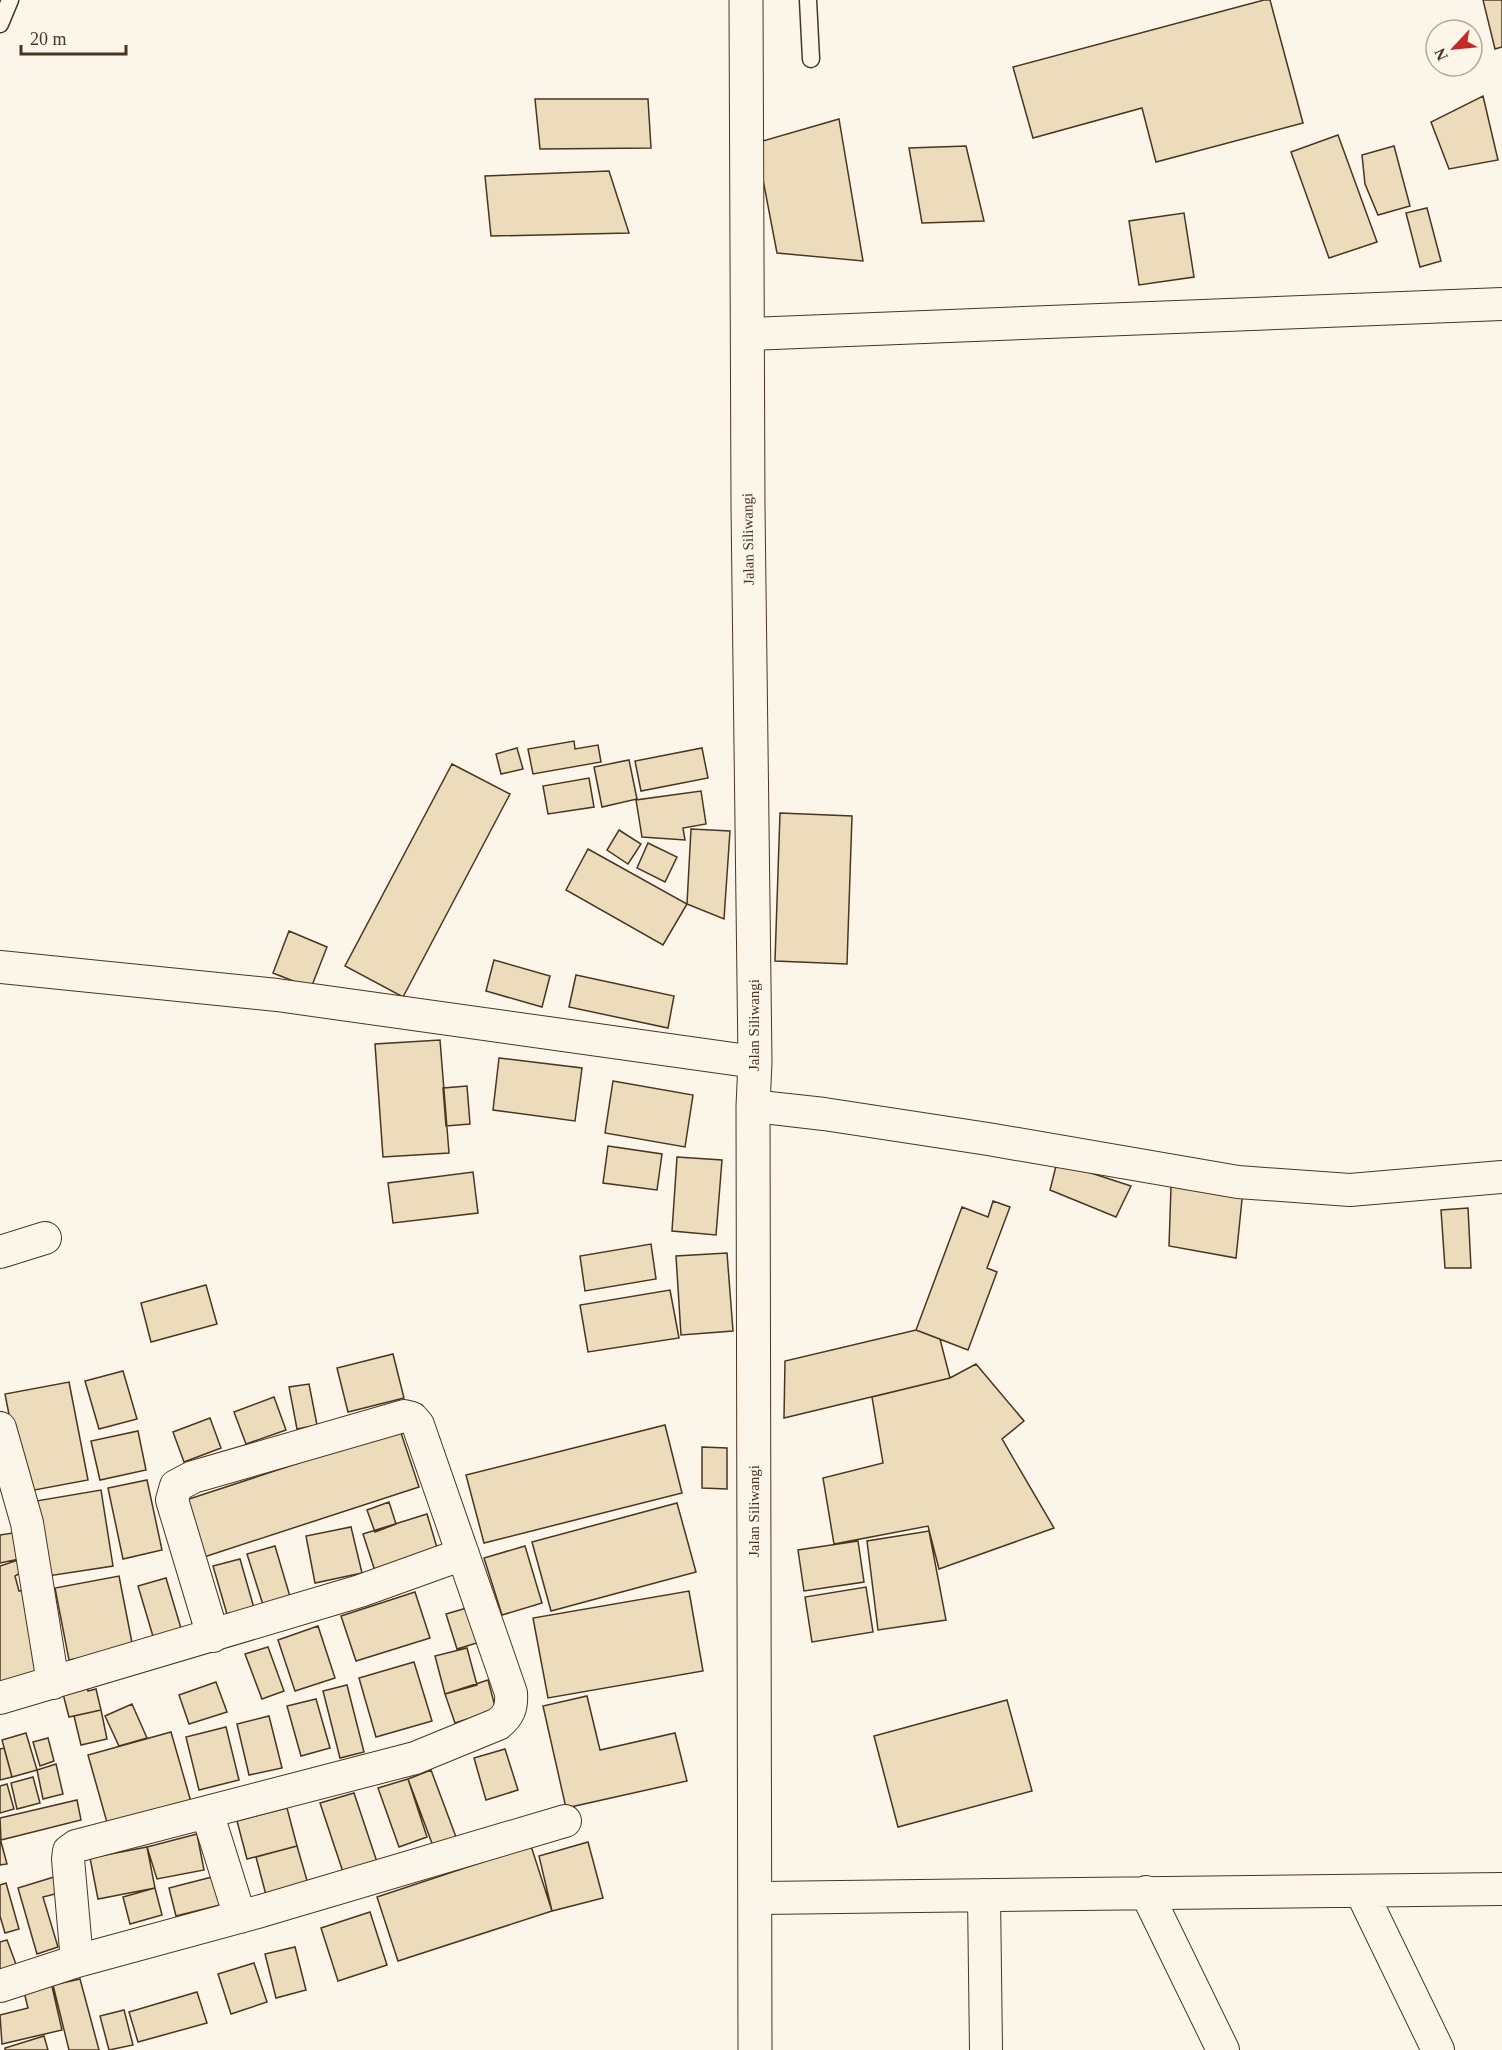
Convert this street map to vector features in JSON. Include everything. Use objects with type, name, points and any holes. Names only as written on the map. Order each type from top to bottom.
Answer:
[{"type":"main road","name":"Jalan Siliwangi","points":[[747,0],[747,334],[755,1062],[753,1106],[755,2050]]},
{"type":"street","points":[[747,334],[1502,304]]},
{"type":"street","points":[[0,967],[277,995],[755,1062]]},
{"type":"street","points":[[753,1106],[988,1138],[1238,1182],[1350,1190],[1502,1177]]},
{"type":"street","points":[[0,1252],[45,1238]]},
{"type":"street","points":[[77,1961],[68,1859],[69,1851],[76,1846],[415,1758],[498,1724],[508,1716],[512,1704],[511,1693],[418,1425],[412,1418],[398,1417],[193,1477],[176,1486],[172,1500],[213,1636]]},
{"type":"street","points":[[0,1428],[27,1523],[53,1683]]},
{"type":"street","points":[[0,1698],[360,1591],[463,1554]]},
{"type":"street","points":[[207,1812],[240,1917]]},
{"type":"street","points":[[0,1986],[77,1961],[240,1917],[566,1821]]},
{"type":"street","points":[[755,1898],[1502,1889]]},
{"type":"street","points":[[1361,1891],[1438,2050]]},
{"type":"street","points":[[1146,1892],[1223,2050]]},
{"type":"street","points":[[984,1895],[986,2050]]},
{"type":"street","points":[[986,2018],[1003,2050]]},
{"type":"lane","points":[[0,24],[10,0]]},
{"type":"lane","points":[[808,0],[811,59]]},
{"type":"building","points":[[1270,0],[1303,123],[1156,162],[1142,108],[1033,138],[1013,67]]},
{"type":"building","points":[[1483,0],[1502,0],[1502,47],[1495,49]]},
{"type":"building","points":[[1483,96],[1498,160],[1449,169],[1431,122]]},
{"type":"building","points":[[535,99],[648,99],[651,148],[540,149]]},
{"type":"building","points":[[839,119],[863,261],[777,253],[756,143]]},
{"type":"building","points":[[1338,135],[1377,242],[1329,258],[1291,152]]},
{"type":"building","points":[[966,146],[984,221],[922,223],[909,148]]},
{"type":"building","points":[[1394,146],[1410,206],[1378,215],[1365,184],[1362,155]]},
{"type":"building","points":[[609,171],[629,233],[491,236],[485,176]]},
{"type":"building","points":[[1427,208],[1441,261],[1420,267],[1406,213]]},
{"type":"building","points":[[1184,213],[1194,277],[1139,285],[1129,221]]},
{"type":"building","points":[[574,741],[575,749],[598,745],[601,762],[533,774],[528,749]]},
{"type":"building","points":[[517,748],[523,769],[501,774],[496,754]]},
{"type":"building","points":[[702,748],[708,778],[641,791],[635,761]]},
{"type":"building","points":[[629,760],[637,799],[602,807],[594,767]]},
{"type":"building","points":[[452,764],[510,794],[403,997],[345,966]]},
{"type":"building","points":[[589,778],[594,807],[548,814],[543,786]]},
{"type":"building","points":[[701,791],[706,824],[683,828],[685,840],[642,837],[636,800]]},
{"type":"building","points":[[780,813],[852,816],[847,964],[775,961]]},
{"type":"building","points":[[691,829],[730,831],[724,919],[687,904]]},
{"type":"building","points":[[619,830],[641,844],[628,864],[607,850]]},
{"type":"building","points":[[648,843],[677,857],[665,882],[637,868]]},
{"type":"building","points":[[588,849],[687,904],[663,945],[566,890]]},
{"type":"building","points":[[289,931],[327,947],[311,988],[273,973]]},
{"type":"building","points":[[494,960],[550,976],[542,1007],[486,991]]},
{"type":"building","points":[[576,975],[674,996],[668,1028],[569,1007]]},
{"type":"building","points":[[440,1040],[449,1153],[383,1157],[375,1044]]},
{"type":"building","points":[[499,1058],[582,1068],[575,1121],[493,1110]]},
{"type":"building","points":[[613,1081],[693,1095],[685,1147],[605,1133]]},
{"type":"building","points":[[467,1086],[470,1124],[446,1126],[443,1088]]},
{"type":"building","points":[[608,1146],[662,1154],[657,1190],[603,1183]]},
{"type":"building","points":[[677,1157],[722,1160],[716,1235],[672,1231]]},
{"type":"building","points":[[1057,1162],[1131,1186],[1116,1217],[1050,1190]]},
{"type":"building","points":[[473,1172],[478,1213],[393,1223],[388,1183]]},
{"type":"building","points":[[1171,1187],[1243,1190],[1236,1258],[1169,1246]]},
{"type":"building","points":[[993,1201],[1010,1207],[987,1268],[997,1272],[968,1350],[916,1330],[962,1207],[988,1217]]},
{"type":"building","points":[[1468,1208],[1471,1268],[1445,1268],[1441,1210]]},
{"type":"building","points":[[651,1244],[656,1279],[585,1291],[580,1256]]},
{"type":"building","points":[[727,1253],[733,1331],[681,1335],[676,1256]]},
{"type":"building","points":[[206,1285],[217,1324],[151,1342],[141,1303]]},
{"type":"building","points":[[670,1290],[679,1338],[588,1352],[580,1305]]},
{"type":"building","points":[[916,1330],[940,1339],[950,1378],[784,1418],[785,1361]]},
{"type":"building","points":[[393,1354],[404,1398],[348,1412],[337,1368]]},
{"type":"building","points":[[976,1364],[1024,1421],[1002,1439],[1054,1528],[939,1569],[928,1526],[834,1544],[823,1478],[883,1463],[872,1397],[950,1378]]},
{"type":"building","points":[[123,1371],[137,1419],[99,1429],[85,1381]]},
{"type":"building","points":[[69,1382],[88,1480],[24,1492],[5,1394]]},
{"type":"building","points":[[309,1384],[317,1425],[297,1429],[289,1387]]},
{"type":"building","points":[[274,1397],[286,1430],[246,1444],[234,1412]]},
{"type":"building","points":[[210,1418],[221,1448],[184,1462],[173,1432]]},
{"type":"building","points":[[665,1425],[682,1493],[484,1543],[466,1475]]},
{"type":"building","points":[[400,1430],[419,1487],[204,1557],[186,1500]]},
{"type":"building","points":[[138,1431],[146,1470],[100,1480],[91,1441]]},
{"type":"building","points":[[702,1447],[727,1448],[727,1489],[702,1488]]},
{"type":"building","points":[[147,1480],[162,1550],[123,1559],[108,1488]]},
{"type":"building","points":[[101,1490],[113,1566],[48,1576],[36,1501]]},
{"type":"building","points":[[389,1502],[396,1524],[375,1532],[367,1510]]},
{"type":"building","points":[[677,1503],[696,1572],[551,1611],[532,1542]]},
{"type":"building","points":[[427,1514],[438,1551],[375,1571],[363,1534]]},
{"type":"building","points":[[351,1527],[362,1573],[315,1583],[306,1536]]},
{"type":"building","points":[[929,1531],[946,1620],[878,1630],[867,1541]]},
{"type":"building","points":[[19,1532],[24,1558],[0,1563],[0,1535]]},
{"type":"building","points":[[858,1541],[864,1582],[804,1591],[798,1550]]},
{"type":"building","points":[[275,1546],[291,1600],[264,1608],[247,1554]]},
{"type":"building","points":[[525,1546],[542,1603],[502,1615],[484,1558]]},
{"type":"building","points":[[24,1558],[23,1571],[15,1576],[19,1591],[31,1588],[47,1675],[0,1698],[0,1566]]},
{"type":"building","points":[[240,1559],[254,1608],[227,1614],[213,1566]]},
{"type":"building","points":[[119,1576],[133,1648],[69,1660],[55,1588]]},
{"type":"building","points":[[166,1578],[183,1635],[155,1643],[138,1586]]},
{"type":"building","points":[[866,1587],[873,1632],[812,1642],[805,1597]]},
{"type":"building","points":[[689,1591],[703,1671],[548,1698],[533,1618]]},
{"type":"building","points":[[415,1592],[430,1638],[356,1661],[341,1616]]},
{"type":"building","points":[[470,1607],[480,1642],[457,1649],[446,1614]]},
{"type":"building","points":[[318,1626],[335,1678],[295,1691],[278,1640]]},
{"type":"building","points":[[268,1647],[284,1691],[262,1699],[245,1654]]},
{"type":"building","points":[[467,1648],[477,1685],[445,1694],[435,1656]]},
{"type":"building","points":[[414,1662],[432,1721],[376,1737],[359,1678]]},
{"type":"building","points":[[488,1680],[496,1710],[455,1723],[445,1694]]},
{"type":"building","points":[[216,1682],[227,1712],[189,1724],[179,1695]]},
{"type":"building","points":[[87,1684],[88,1691],[96,1689],[101,1710],[69,1717],[62,1690]]},
{"type":"building","points":[[347,1685],[364,1752],[340,1758],[323,1691]]},
{"type":"building","points":[[587,1696],[600,1750],[675,1733],[687,1781],[566,1808],[543,1706]]},
{"type":"building","points":[[316,1699],[330,1748],[301,1756],[287,1706]]},
{"type":"building","points":[[1007,1700],[1032,1791],[898,1827],[874,1736]]},
{"type":"building","points":[[132,1704],[147,1738],[119,1746],[105,1716]]},
{"type":"building","points":[[101,1710],[107,1739],[81,1745],[74,1716]]},
{"type":"building","points":[[269,1716],[282,1768],[249,1775],[237,1724]]},
{"type":"building","points":[[226,1727],[239,1780],[199,1790],[186,1737]]},
{"type":"building","points":[[171,1732],[191,1802],[108,1826],[88,1755]]},
{"type":"building","points":[[26,1733],[37,1770],[12,1777],[2,1740]]},
{"type":"building","points":[[48,1738],[54,1761],[40,1766],[33,1742]]},
{"type":"building","points":[[4,1748],[12,1777],[0,1780],[0,1749]]},
{"type":"building","points":[[505,1749],[518,1790],[486,1800],[474,1758]]},
{"type":"building","points":[[56,1764],[63,1794],[43,1799],[37,1770]]},
{"type":"building","points":[[431,1770],[456,1837],[433,1846],[408,1779]]},
{"type":"building","points":[[33,1777],[40,1803],[17,1809],[11,1783]]},
{"type":"building","points":[[408,1779],[427,1837],[399,1847],[378,1788]]},
{"type":"building","points":[[7,1784],[14,1809],[0,1813],[0,1786]]},
{"type":"building","points":[[354,1793],[377,1862],[343,1872],[320,1803]]},
{"type":"building","points":[[77,1800],[81,1820],[1,1840],[0,1818]]},
{"type":"building","points":[[287,1808],[297,1846],[247,1859],[237,1821]]},
{"type":"building","points":[[197,1834],[204,1870],[157,1879],[147,1847]]},
{"type":"building","points":[[0,1838],[7,1864],[0,1865]]},
{"type":"building","points":[[588,1842],[603,1898],[552,1911],[539,1856]]},
{"type":"building","points":[[297,1846],[308,1884],[266,1895],[256,1857]]},
{"type":"building","points":[[531,1846],[552,1911],[398,1961],[377,1897]]},
{"type":"building","points":[[147,1847],[155,1888],[98,1899],[90,1858]]},
{"type":"building","points":[[54,1877],[59,1893],[43,1897],[58,1947],[37,1954],[18,1888]]},
{"type":"building","points":[[212,1877],[220,1905],[176,1916],[169,1888]]},
{"type":"building","points":[[6,1883],[19,1929],[5,1933],[0,1916],[0,1885]]},
{"type":"building","points":[[155,1888],[162,1915],[130,1924],[123,1897]]},
{"type":"building","points":[[370,1912],[387,1965],[338,1981],[321,1928]]},
{"type":"building","points":[[7,1940],[20,1975],[0,1982],[0,1942]]},
{"type":"building","points":[[295,1947],[306,1990],[276,1998],[265,1954]]},
{"type":"building","points":[[254,1963],[267,2002],[231,2014],[218,1974]]},
{"type":"building","points":[[80,1979],[99,2050],[69,2050],[53,1985]]},
{"type":"building","points":[[51,1982],[62,2030],[2,2044],[0,2015],[28,2008],[23,1988]]},
{"type":"building","points":[[197,1992],[207,2023],[138,2042],[129,2012]]},
{"type":"building","points":[[124,2010],[133,2045],[109,2050],[100,2016]]},
{"type":"building","points":[[44,2036],[48,2050],[5,2050],[5,2048]]}]
